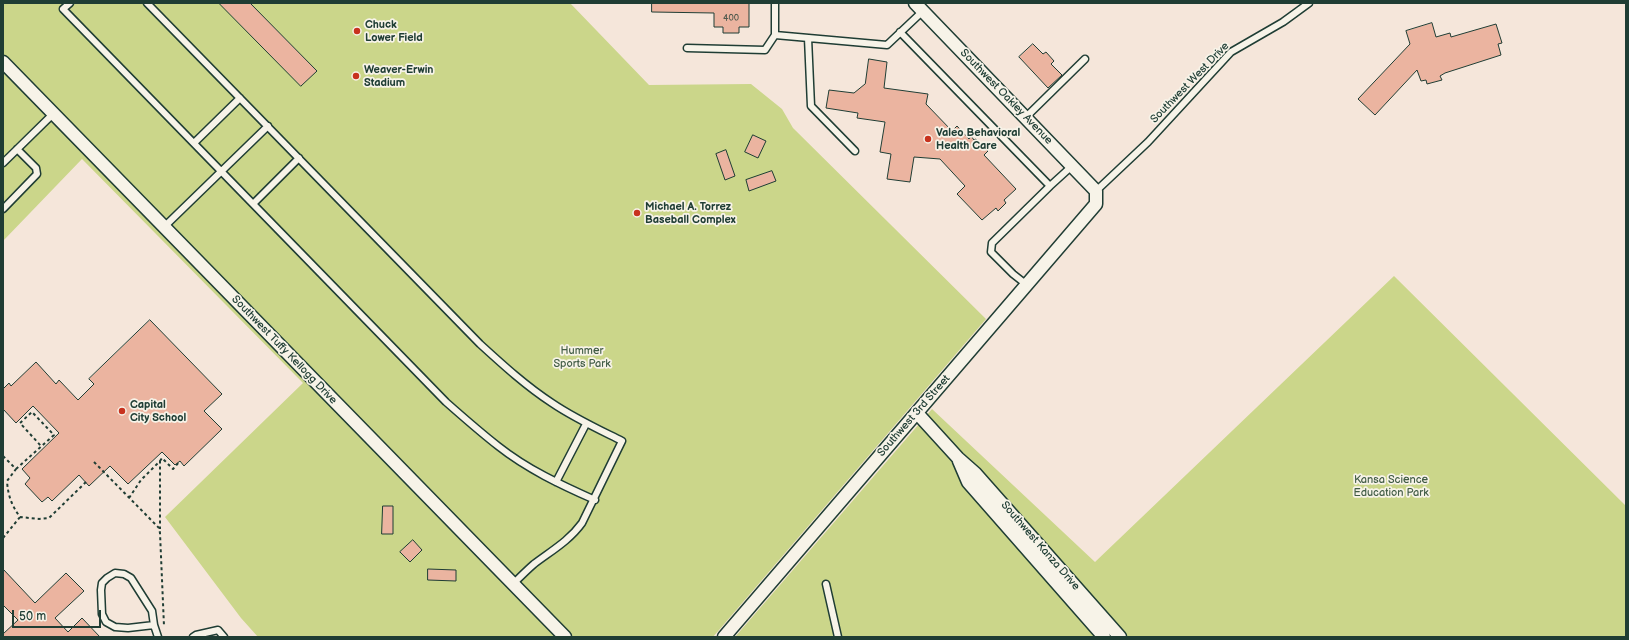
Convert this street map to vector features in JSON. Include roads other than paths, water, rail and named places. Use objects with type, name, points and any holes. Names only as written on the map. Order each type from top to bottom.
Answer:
[{"type":"street","name":"Southwest Oakley Avenue","points":[[919,7],[1096,191]]},
{"type":"street","name":"Southwest Tuffy Kellogg Drive","points":[[3,62],[565,637]]},
{"type":"street","name":"Southwest 3rd Street","points":[[724,637],[1096,204],[1096,191]]},
{"type":"street","name":"Southwest Kanza Drive","points":[[917,413],[958,458],[975,473],[1120,637]]},
{"type":"street","name":"Southwest Kanza Drive","points":[[958,458],[968,482],[1104,637]]},
{"type":"lane","points":[[70,3],[63,9],[446,402],[499,446],[556,482],[595,500]]},
{"type":"lane","points":[[147,3],[495,358],[525,384],[552,404],[586,424],[622,441],[595,500],[574,534],[533,565],[513,584]]},
{"type":"lane","points":[[687,48],[765,50],[775,35],[775,3]]},
{"type":"lane","name":"Southwest West Drive","points":[[1096,191],[1148,142],[1231,52],[1283,22],[1309,3]]},
{"type":"lane","points":[[775,35],[887,45],[900,32],[919,7]]},
{"type":"lane","points":[[900,32],[1050,186]]},
{"type":"lane","points":[[808,38],[811,106],[855,152]]},
{"type":"lane","points":[[1026,118],[1084,59]]},
{"type":"lane","points":[[194,143],[240,98]]},
{"type":"lane","points":[[3,163],[53,114]]},
{"type":"lane","points":[[164,227],[268,126]]},
{"type":"lane","points":[[3,208],[37,174],[36,168],[18,149]]},
{"type":"lane","points":[[253,204],[299,158]]},
{"type":"lane","points":[[1027,285],[1013,274],[992,252],[992,243],[1072,166]]},
{"type":"lane","points":[[556,482],[586,424]]},
{"type":"lane","points":[[154,625],[128,628],[115,627],[106,622],[102,614],[102,583],[115,573],[124,574],[131,578],[152,611],[158,637]]},
{"type":"lane","points":[[826,584],[838,637]]},
{"type":"lane","points":[[193,637],[218,630],[224,637]]},
{"type":"place","name":"Chuck Lower Field","points":[[357,31]]},
{"type":"place","name":"Weaver-Erwin Stadium","points":[[356,76]]},
{"type":"place","name":"Valeo Behavioral Health Care","points":[[928,139]]},
{"type":"place","name":"Michael A. Torrez Baseball Complex","points":[[637,213]]},
{"type":"place","name":"Capital City School","points":[[122,411]]},
{"type":"park label","name":"Hummer Sports Park","points":[[582,357]]},
{"type":"park label","name":"Kansa Science Education Park","points":[[1391,486]]}]
